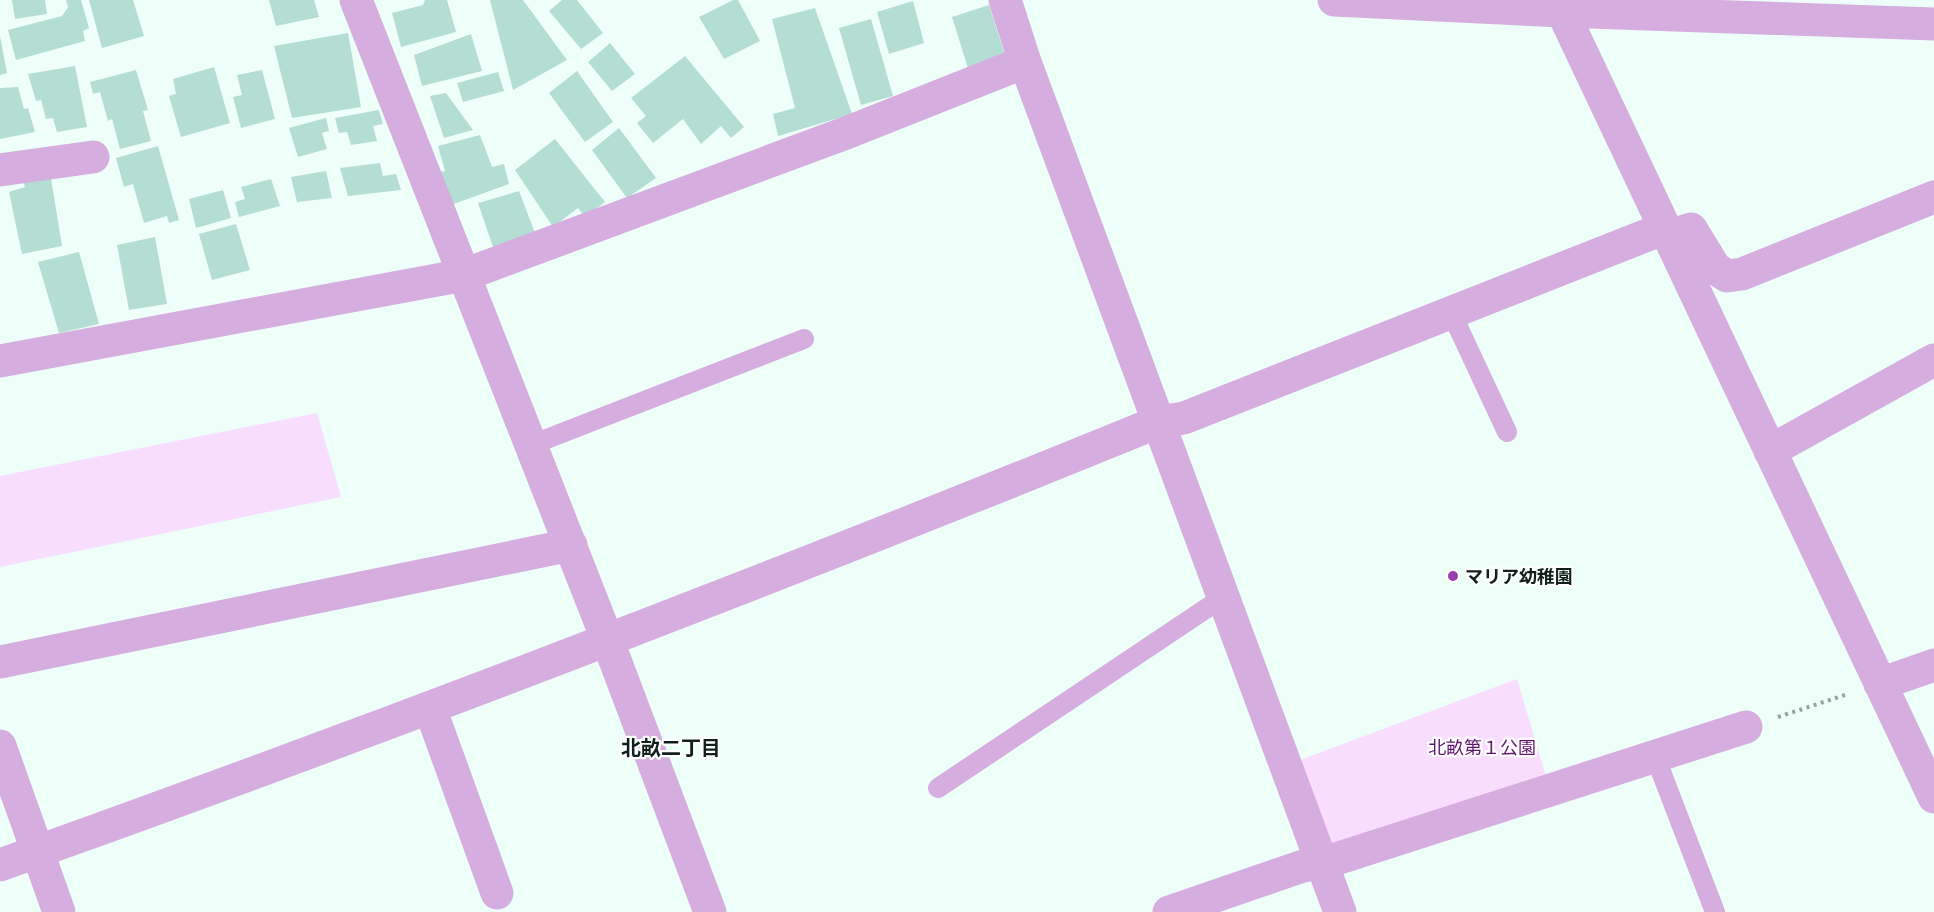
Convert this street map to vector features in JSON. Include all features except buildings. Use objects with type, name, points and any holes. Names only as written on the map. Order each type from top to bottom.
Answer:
[{"type":"street","points":[[356,0],[608,639],[710,912]]},
{"type":"street","points":[[1005,0],[1025,62],[1340,912]]},
{"type":"street","points":[[1334,0],[1559,5],[1934,24]]},
{"type":"street","points":[[1559,5],[1934,797]]},
{"type":"street","points":[[0,362],[464,275],[846,133],[1025,62]]},
{"type":"street","points":[[0,170],[93,157]]},
{"type":"street","points":[[0,865],[430,708],[915,521],[1158,422],[1184,417],[1451,312],[1667,232],[1691,228],[1715,268],[1727,276],[1742,274],[1934,197]]},
{"type":"street","points":[[1770,451],[1934,360]]},
{"type":"street","points":[[0,662],[571,545]]},
{"type":"street","points":[[1880,684],[1934,665]]},
{"type":"street","points":[[430,708],[497,893]]},
{"type":"street","points":[[1186,909],[1303,866],[1746,727]]},
{"type":"street","points":[[0,746],[60,912]]},
{"type":"lane","points":[[1451,312],[1507,432]]},
{"type":"lane","points":[[531,445],[804,339]]},
{"type":"lane","points":[[938,788],[1222,598]]},
{"type":"lane","points":[[1654,756],[1710,911]]},
{"type":"path","points":[[1746,727],[1880,684]]},
{"type":"green space","points":[[317,413],[341,497],[0,567],[0,476]]},
{"type":"green space","name":"北畝第１公園","points":[[1517,679],[1547,780],[1337,849],[1321,841],[1292,763]]},
{"type":"place","name":"マリア幼稚園","points":[[1453,576]]},
{"type":"district","name":"北畝二丁目","points":[[671,747]]}]
